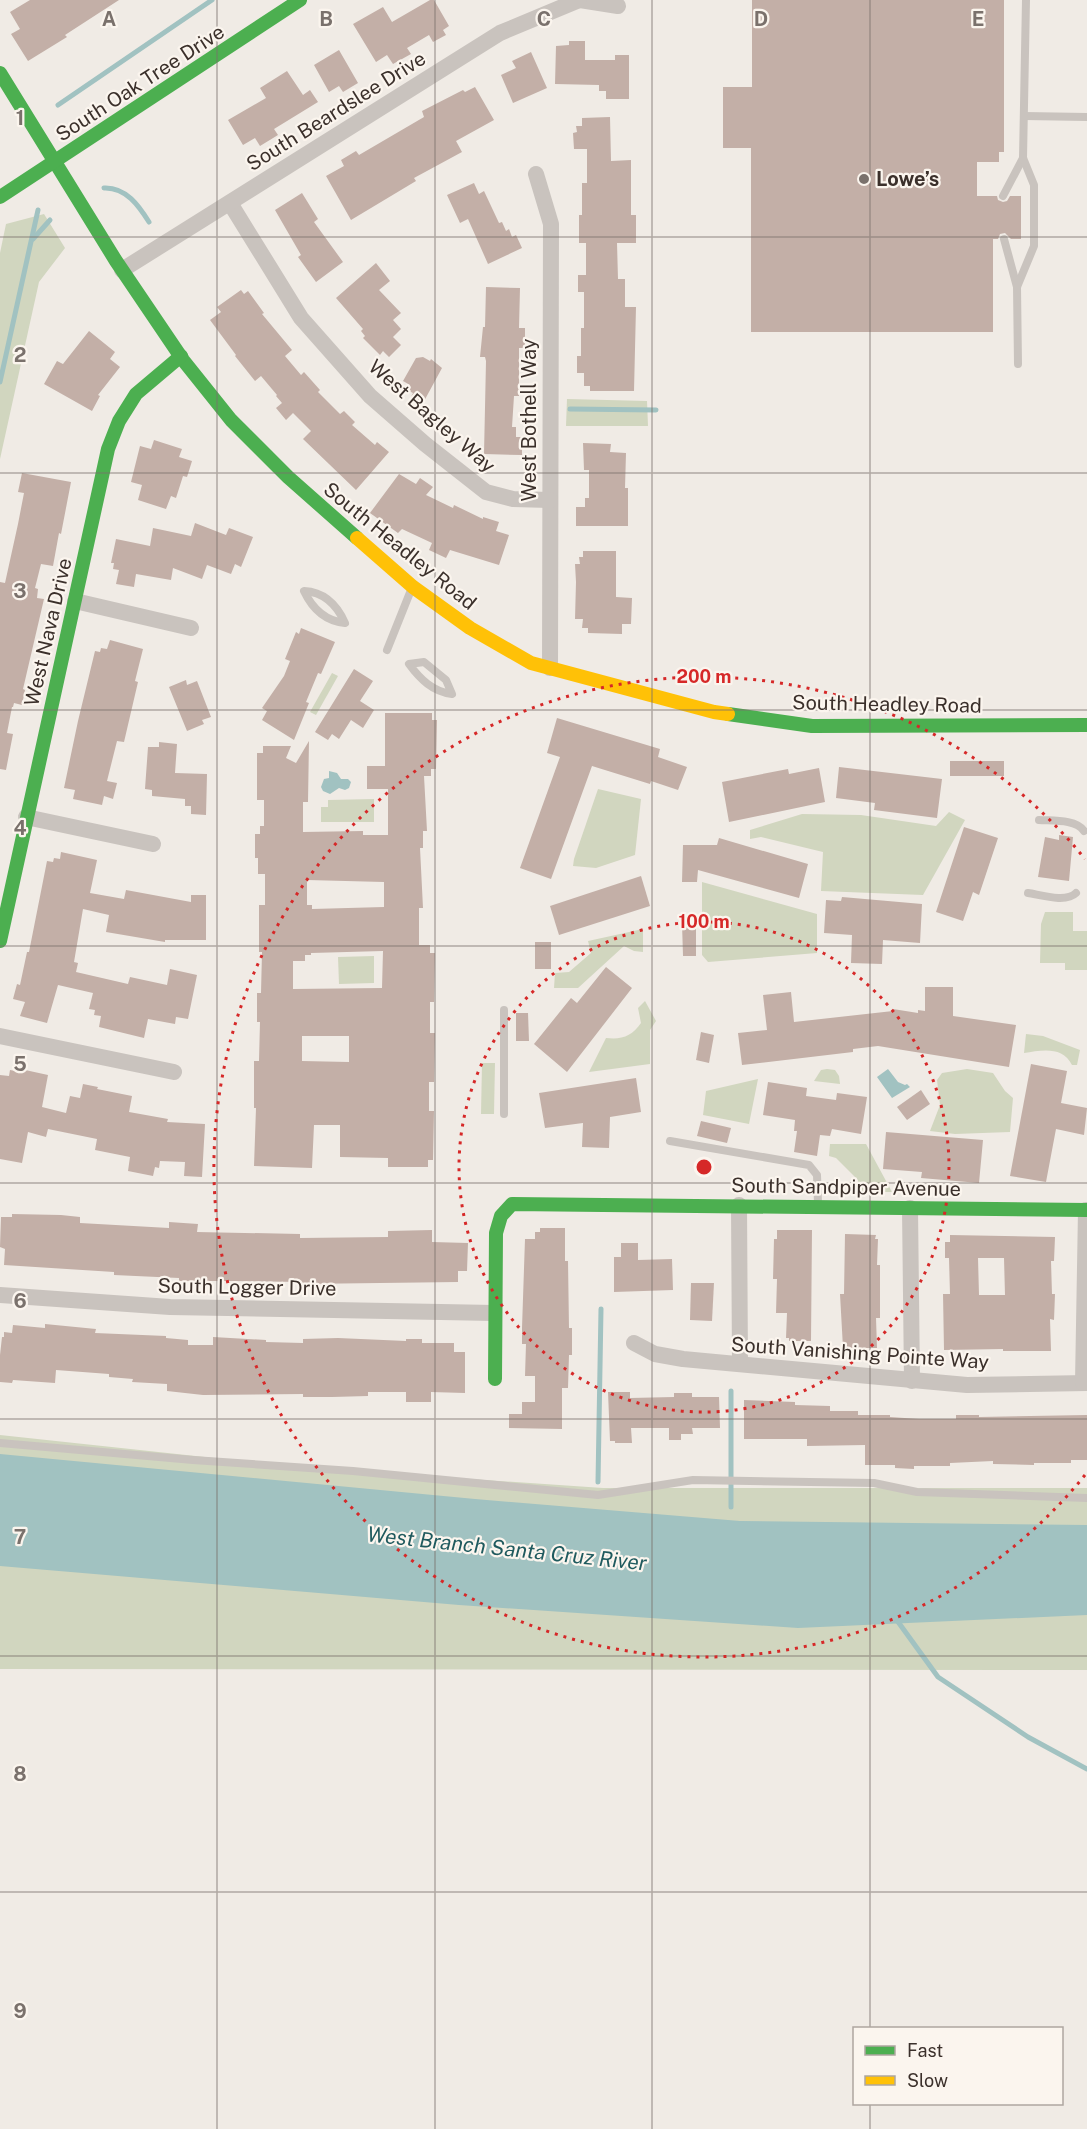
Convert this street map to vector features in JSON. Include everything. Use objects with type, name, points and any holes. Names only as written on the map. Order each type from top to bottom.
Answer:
[{"type":"street","name":"South Oak Tree Drive","points":[[0,197],[300,0]]},
{"type":"street","name":"South Beardslee Drive","points":[[122,270],[500,33],[579,0],[618,6]]},
{"type":"street","name":"South Headley Road","points":[[0,73],[122,270],[181,356],[231,420],[288,477],[412,587],[470,628],[531,663],[714,712],[812,726],[1087,725]]},
{"type":"street","name":"West Bothell Way","points":[[536,174],[551,224],[550,668]]},
{"type":"street","name":"West Bagley Way","points":[[230,203],[301,318],[370,396],[425,444],[486,492],[513,499],[550,500]]},
{"type":"street","name":"West Nava Drive","points":[[0,941],[108,449],[119,421],[136,394],[181,356]]},
{"type":"street","points":[[75,601],[191,628]]},
{"type":"street","points":[[26,817],[153,844]]},
{"type":"street","points":[[0,1036],[174,1072]]},
{"type":"street","name":"South Sandpiper Avenue","points":[[494,1313],[496,1233],[501,1216],[512,1204],[1087,1210]]},
{"type":"street","points":[[738,1205],[740,1364]]},
{"type":"street","points":[[910,1208],[912,1381]]},
{"type":"street","points":[[1085,1383],[1087,1210]]},
{"type":"street","name":"South Logger Drive","points":[[0,1295],[170,1307],[494,1313]]},
{"type":"street","points":[[494,1313],[495,1379]]},
{"type":"street","name":"South Vanishing Pointe Way","points":[[634,1343],[655,1354],[682,1359],[912,1381],[967,1385],[1085,1383]]},
{"type":"lane","points":[[1017,287],[1034,246],[1034,185],[1023,158],[1026,0]]},
{"type":"lane","points":[[1024,116],[1087,117]]},
{"type":"lane","points":[[1003,196],[1023,158]]},
{"type":"lane","points":[[1004,239],[1017,287],[1018,364]]},
{"type":"lane","points":[[387,650],[412,587]]},
{"type":"lane","points":[[304,591],[316,592],[328,601],[339,610],[345,623],[334,622],[311,606],[304,591]]},
{"type":"lane","points":[[424,662],[446,680],[452,694],[441,693],[418,677],[409,664],[424,662]]},
{"type":"lane","points":[[1039,820],[1074,824],[1081,826],[1084,831]]},
{"type":"lane","points":[[1028,893],[1066,898],[1076,893]]},
{"type":"lane","points":[[504,1010],[504,1114]]},
{"type":"lane","points":[[670,1141],[810,1165],[817,1175],[818,1206]]},
{"type":"lane","points":[[0,1443],[353,1471],[598,1495],[693,1480],[874,1483],[917,1492],[1087,1498]]},
{"type":"green space","points":[[44,214],[65,248],[39,282],[0,459],[0,253],[6,224]]},
{"type":"green space","points":[[567,399],[647,401],[648,426],[566,426]]},
{"type":"green space","points":[[332,673],[338,676],[316,715],[310,712]]},
{"type":"green space","points":[[598,789],[641,799],[635,855],[596,868],[573,866],[574,859]]},
{"type":"green space","points":[[374,799],[374,822],[321,822],[321,807],[328,807],[328,800]]},
{"type":"green space","points":[[949,812],[965,820],[923,895],[821,891],[823,852],[761,837],[750,839],[750,830],[802,814],[861,815],[936,826]]},
{"type":"green space","points":[[702,882],[817,914],[817,953],[708,962],[702,955]]},
{"type":"green space","points":[[1045,912],[1073,912],[1073,931],[1087,931],[1087,970],[1065,970],[1065,963],[1040,963],[1041,924]]},
{"type":"green space","points":[[643,929],[643,952],[624,946],[578,988],[554,988],[555,973],[569,972],[591,953],[588,941]]},
{"type":"green space","points":[[374,956],[374,983],[339,984],[338,957]]},
{"type":"green space","points":[[645,1001],[656,1021],[650,1030],[650,1064],[589,1072],[606,1038],[626,1036],[638,1027],[641,1023],[638,1008]]},
{"type":"green space","points":[[1026,1034],[1043,1036],[1080,1050],[1077,1065],[1072,1065],[1058,1052],[1045,1050],[1024,1053]]},
{"type":"green space","points":[[482,1063],[495,1063],[494,1114],[481,1114]]},
{"type":"green space","points":[[967,1069],[993,1073],[1005,1091],[1013,1098],[1010,1132],[955,1134],[930,1131],[940,1105],[937,1080],[942,1073]]},
{"type":"green space","points":[[821,1070],[835,1070],[840,1084],[814,1081]]},
{"type":"green space","points":[[758,1079],[749,1124],[703,1115],[706,1091]]},
{"type":"green space","points":[[830,1144],[866,1144],[892,1192],[858,1192],[858,1180],[836,1158],[829,1156]]},
{"type":"green space","points":[[0,1435],[307,1468],[603,1488],[1087,1488],[1087,1670],[0,1669]]},
{"type":"water","points":[[329,771],[337,773],[341,779],[348,779],[351,782],[349,788],[345,790],[339,788],[330,794],[323,791],[321,787],[324,779],[329,778]]},
{"type":"water","points":[[888,1069],[898,1082],[910,1087],[892,1098],[877,1077]]},
{"type":"water","name":"West Branch Santa Cruz River","points":[[0,1454],[475,1499],[740,1521],[1087,1525],[1087,1615],[798,1628],[459,1605],[0,1566]]},
{"type":"building","points":[[30,0],[119,0],[28,61],[11,34],[20,29],[10,12]]},
{"type":"building","points":[[430,0],[434,0],[449,26],[443,30],[446,35],[433,42],[429,35],[407,48],[411,54],[393,64],[387,55],[376,62],[353,24],[383,7],[392,22]]},
{"type":"building","name":"Lowe’s","points":[[752,0],[1004,0],[1004,152],[999,152],[999,162],[977,162],[977,196],[997,196],[998,200],[1003,202],[1007,201],[1010,196],[1021,196],[1021,239],[1011,239],[1005,233],[1000,234],[998,239],[993,239],[993,332],[751,332],[751,148],[723,148],[723,87],[752,87]]},
{"type":"building","points":[[569,41],[585,41],[585,60],[615,60],[615,55],[629,55],[629,99],[606,99],[606,91],[599,91],[599,85],[555,84],[556,46],[569,45]]},
{"type":"building","points":[[339,50],[358,83],[343,92],[339,86],[329,92],[314,65]]},
{"type":"building","points":[[531,52],[547,88],[513,103],[501,75],[516,68],[512,61]]},
{"type":"building","points":[[287,71],[303,95],[310,90],[318,102],[274,129],[278,135],[260,146],[255,138],[243,145],[228,120],[266,98],[260,88]]},
{"type":"building","points":[[475,87],[494,120],[456,141],[462,152],[414,178],[416,181],[351,220],[326,176],[344,166],[341,160],[356,151],[359,155],[424,117],[422,111],[463,90],[465,92]]},
{"type":"building","points":[[610,117],[611,161],[631,160],[631,215],[636,215],[636,243],[617,243],[618,279],[625,279],[625,307],[636,307],[634,391],[590,391],[590,386],[584,386],[584,373],[577,373],[577,356],[581,356],[581,328],[584,328],[584,292],[578,292],[578,275],[586,275],[586,243],[579,243],[579,215],[582,215],[582,183],[587,183],[587,149],[574,149],[573,133],[577,132],[576,126],[582,126],[582,118]]},
{"type":"building","points":[[474,183],[479,194],[484,191],[499,223],[502,222],[506,231],[509,229],[512,237],[516,235],[522,248],[488,264],[468,219],[460,223],[447,195]]},
{"type":"building","points":[[302,193],[318,219],[314,222],[343,262],[316,282],[298,257],[301,255],[275,210]]},
{"type":"building","points":[[376,263],[390,281],[379,290],[401,313],[393,320],[401,329],[393,337],[401,345],[389,357],[383,351],[380,355],[363,338],[365,336],[361,331],[363,329],[336,298]]},
{"type":"building","points":[[486,287],[520,288],[519,328],[525,328],[525,348],[519,348],[519,396],[514,396],[512,427],[516,427],[516,437],[522,437],[522,455],[484,454],[486,361],[485,357],[480,357],[483,327],[485,327]]},
{"type":"building","points":[[241,290],[244,294],[248,291],[264,313],[262,314],[292,350],[285,356],[301,375],[304,372],[320,390],[318,392],[340,414],[344,411],[355,422],[352,425],[375,445],[377,442],[389,452],[356,490],[303,439],[311,431],[293,413],[286,420],[276,408],[282,403],[277,395],[261,376],[255,381],[210,320],[221,312],[217,307]]},
{"type":"building","points":[[89,331],[115,352],[110,359],[120,367],[98,395],[100,396],[92,411],[44,384],[57,361],[63,364]]},
{"type":"building","points":[[423,357],[430,361],[431,359],[442,368],[423,403],[411,397],[413,393],[407,390],[410,385],[403,381],[416,358]]},
{"type":"building","points":[[154,440],[182,449],[179,457],[192,461],[187,477],[183,476],[176,498],[171,496],[166,509],[138,500],[142,485],[131,482],[140,446],[151,449]]},
{"type":"building","points":[[583,443],[611,444],[610,452],[626,453],[625,488],[628,488],[628,526],[576,526],[576,507],[585,507],[585,498],[589,498],[589,470],[584,470]]},
{"type":"building","points":[[22,473],[71,482],[53,566],[41,564],[35,588],[38,589],[37,598],[44,599],[23,689],[25,690],[22,705],[14,703],[12,707],[7,733],[13,734],[6,770],[0,769],[0,582],[5,583],[18,524],[24,493],[18,492]]},
{"type":"building","points":[[399,474],[416,484],[420,478],[433,487],[426,495],[453,508],[454,505],[483,519],[483,517],[499,522],[496,531],[509,535],[499,565],[450,550],[446,558],[429,550],[432,543],[402,529],[398,533],[370,513]]},
{"type":"building","points":[[195,523],[226,535],[229,528],[253,537],[241,567],[235,564],[231,574],[207,565],[202,579],[173,568],[171,580],[136,574],[134,587],[116,584],[119,570],[113,569],[114,563],[111,563],[116,539],[150,546],[153,528],[191,536]]},
{"type":"building","points":[[583,551],[616,551],[616,597],[632,598],[631,624],[622,624],[622,634],[588,633],[588,628],[582,628],[583,619],[575,619],[575,564],[580,564],[579,557],[583,557]]},
{"type":"building","points":[[301,628],[335,642],[321,674],[318,673],[294,740],[262,720],[267,711],[262,708],[284,676],[290,661],[285,659],[296,632],[299,634]]},
{"type":"building","points":[[110,640],[143,649],[124,742],[117,741],[107,781],[117,783],[113,799],[104,796],[102,805],[73,799],[75,790],[64,788],[95,651],[100,652],[101,648],[107,649]]},
{"type":"building","points":[[354,669],[373,681],[360,701],[374,710],[363,728],[351,720],[339,739],[332,734],[328,740],[315,732]]},
{"type":"building","points":[[186,680],[187,685],[197,681],[211,717],[202,720],[204,724],[187,731],[169,687]]},
{"type":"building","points":[[385,713],[432,713],[432,720],[437,720],[436,769],[431,769],[431,776],[424,776],[427,831],[423,831],[423,848],[420,848],[423,908],[419,908],[419,945],[430,945],[430,953],[435,953],[434,1002],[430,1002],[430,1033],[435,1033],[434,1082],[429,1082],[429,1111],[434,1111],[433,1160],[428,1160],[428,1167],[388,1167],[388,1158],[340,1157],[340,1125],[314,1125],[312,1168],[254,1166],[256,1108],[254,1108],[254,1061],[259,1061],[260,1022],[257,1022],[257,993],[261,993],[262,952],[259,952],[259,905],[265,905],[265,874],[258,874],[258,858],[255,858],[255,834],[260,834],[260,826],[264,826],[264,800],[257,800],[257,753],[263,753],[263,746],[291,746],[286,758],[296,763],[309,741],[308,802],[303,802],[303,832],[363,831],[363,835],[388,835],[388,789],[367,789],[367,766],[385,766]],"holes":[[[307,880],[384,882],[384,907],[312,909],[312,905],[307,905]],[[383,951],[382,988],[293,989],[293,961],[305,961],[305,955],[311,955],[311,953]],[[302,1036],[349,1036],[349,1062],[302,1061]]]},
{"type":"building","points":[[557,718],[660,749],[658,757],[687,767],[678,790],[592,766],[551,879],[520,868],[560,757],[547,753]]},
{"type":"building","points":[[159,742],[177,744],[175,773],[207,774],[206,815],[191,814],[191,806],[185,806],[185,799],[152,796],[152,790],[145,789],[148,747],[159,747]]},
{"type":"building","points":[[950,761],[1004,761],[1004,776],[950,776]]},
{"type":"building","points":[[839,767],[942,779],[937,818],[874,810],[875,803],[836,798]]},
{"type":"building","points":[[819,768],[825,802],[729,822],[722,782],[788,769],[789,774]]},
{"type":"building","points":[[964,827],[998,838],[979,895],[973,892],[963,921],[936,912]]},
{"type":"building","points":[[1059,835],[1073,837],[1069,881],[1038,877],[1045,837],[1059,840]]},
{"type":"building","points":[[719,838],[808,864],[799,898],[698,870],[697,882],[682,882],[683,845],[717,845]]},
{"type":"building","points":[[61,852],[97,860],[90,893],[124,899],[126,890],[191,902],[191,895],[206,895],[206,940],[165,940],[165,942],[106,932],[109,915],[83,909],[74,962],[78,963],[76,972],[128,984],[130,977],[167,985],[170,969],[197,975],[188,1019],[176,1017],[175,1024],[148,1019],[144,1038],[99,1027],[101,1016],[94,1015],[95,1010],[89,1009],[93,993],[58,985],[47,1023],[20,1016],[25,1002],[13,999],[17,984],[20,985],[27,952],[29,952],[47,861],[53,862],[54,858],[60,859]]},
{"type":"building","points":[[641,876],[650,906],[559,935],[550,906]]},
{"type":"building","points":[[842,897],[922,904],[920,943],[883,940],[882,964],[851,963],[852,935],[824,933],[826,900],[841,901]]},
{"type":"building","points":[[682,924],[696,924],[696,956],[683,956]]},
{"type":"building","points":[[535,942],[551,942],[551,969],[535,969]]},
{"type":"building","points":[[606,967],[632,988],[567,1072],[534,1044],[571,998],[577,1003]]},
{"type":"building","points":[[925,987],[953,987],[953,1016],[1016,1025],[1009,1067],[878,1046],[853,1049],[853,1052],[742,1065],[738,1033],[767,1030],[763,995],[791,992],[794,1022],[893,1011],[893,1009],[918,1013],[918,1010],[925,1011]]},
{"type":"building","points":[[516,1013],[528,1013],[529,1041],[516,1041]]},
{"type":"building","points":[[701,1032],[714,1035],[709,1063],[696,1060]]},
{"type":"building","points":[[1031,1064],[1067,1071],[1061,1103],[1087,1108],[1084,1135],[1056,1129],[1046,1182],[1010,1176]]},
{"type":"building","points":[[16,1068],[48,1075],[42,1107],[66,1113],[70,1096],[80,1098],[83,1084],[132,1096],[129,1112],[168,1119],[167,1122],[205,1124],[202,1177],[184,1176],[185,1162],[160,1161],[159,1168],[155,1167],[153,1176],[128,1171],[130,1157],[95,1150],[97,1139],[48,1129],[46,1137],[28,1132],[22,1163],[0,1159],[0,1075],[9,1076],[10,1070],[15,1071]]},
{"type":"building","points":[[636,1078],[641,1112],[610,1117],[609,1148],[582,1147],[583,1123],[545,1128],[539,1093]]},
{"type":"building","points":[[768,1082],[807,1088],[806,1096],[836,1100],[837,1093],[867,1097],[861,1134],[832,1129],[830,1136],[820,1135],[817,1156],[794,1152],[797,1131],[794,1131],[795,1120],[763,1115]]},
{"type":"building","points":[[921,1090],[930,1104],[907,1120],[897,1107]]},
{"type":"building","points":[[701,1121],[731,1128],[727,1143],[697,1136]]},
{"type":"building","points":[[886,1132],[983,1140],[979,1183],[921,1178],[922,1172],[883,1169]]},
{"type":"building","points":[[12,1214],[61,1215],[80,1217],[80,1223],[169,1228],[169,1222],[198,1224],[197,1232],[300,1234],[300,1238],[388,1237],[388,1231],[432,1230],[432,1242],[468,1243],[467,1271],[458,1271],[458,1282],[302,1284],[302,1282],[179,1281],[179,1278],[114,1275],[114,1272],[4,1265],[5,1249],[0,1247],[1,1217],[12,1217]]},
{"type":"building","points":[[540,1228],[565,1228],[565,1261],[568,1261],[569,1328],[572,1328],[572,1355],[569,1355],[568,1388],[562,1388],[562,1429],[509,1428],[509,1414],[522,1414],[522,1402],[535,1402],[535,1376],[525,1376],[526,1344],[522,1344],[522,1328],[525,1239],[535,1239],[535,1232],[540,1232]]},
{"type":"building","points":[[777,1230],[812,1230],[811,1341],[789,1341],[789,1338],[786,1338],[787,1313],[776,1313],[777,1279],[773,1279],[774,1239],[777,1239]]},
{"type":"building","points":[[845,1234],[876,1235],[875,1239],[878,1239],[880,1318],[876,1318],[877,1348],[843,1348],[840,1294],[844,1294]]},
{"type":"building","points":[[950,1235],[1055,1237],[1054,1261],[1051,1261],[1052,1294],[1055,1294],[1054,1320],[1050,1319],[1051,1351],[944,1350],[943,1294],[950,1294],[949,1258],[945,1258],[945,1242],[950,1242]],"holes":[[[978,1258],[1004,1258],[1005,1295],[979,1295]]]},
{"type":"building","points":[[621,1243],[638,1243],[638,1260],[672,1259],[673,1290],[614,1292],[614,1257],[621,1257]]},
{"type":"building","points":[[691,1283],[714,1283],[712,1321],[690,1320]]},
{"type":"building","points":[[45,1324],[96,1329],[95,1333],[166,1336],[166,1338],[188,1340],[188,1345],[213,1345],[213,1337],[303,1343],[303,1339],[338,1338],[406,1341],[406,1339],[422,1339],[422,1343],[454,1343],[454,1352],[465,1352],[465,1393],[431,1392],[431,1402],[406,1402],[406,1392],[368,1392],[368,1396],[332,1397],[303,1397],[303,1394],[203,1395],[167,1391],[167,1384],[132,1382],[133,1379],[109,1377],[109,1374],[56,1370],[55,1383],[13,1380],[12,1383],[0,1382],[0,1355],[4,1332],[12,1333],[13,1325],[45,1328]]},
{"type":"building","points":[[608,1392],[630,1392],[630,1398],[674,1397],[674,1393],[692,1393],[692,1397],[719,1397],[720,1428],[692,1428],[693,1434],[681,1434],[681,1440],[669,1440],[669,1428],[631,1428],[632,1443],[615,1443],[615,1441],[610,1441]]},
{"type":"building","points":[[744,1400],[795,1402],[795,1405],[830,1406],[830,1411],[858,1411],[858,1415],[890,1415],[890,1417],[919,1419],[956,1419],[956,1415],[979,1415],[979,1417],[1087,1415],[1087,1460],[1071,1460],[1071,1463],[1034,1463],[1034,1465],[993,1464],[993,1461],[950,1463],[950,1466],[914,1466],[914,1469],[895,1468],[895,1465],[865,1465],[865,1445],[807,1446],[807,1439],[744,1439]]},
{"type":"waterway","points":[[58,105],[212,0]]},
{"type":"waterway","points":[[104,188],[125,194],[136,204],[149,222]]},
{"type":"waterway","points":[[0,382],[38,210]]},
{"type":"waterway","points":[[33,239],[50,220]]},
{"type":"waterway","points":[[570,409],[656,410]]},
{"type":"waterway","points":[[598,1482],[601,1309]]},
{"type":"waterway","points":[[731,1391],[731,1507]]},
{"type":"waterway","points":[[896,1619],[938,1677],[1028,1737],[1087,1769]]},
{"type":"traffic: fast","points":[[0,197],[300,0]]},
{"type":"traffic: fast","points":[[0,73],[116,261],[183,360],[231,420],[288,477],[357,538]]},
{"type":"traffic: fast","points":[[0,941],[108,449],[119,421],[136,394],[181,356]]},
{"type":"traffic: fast","points":[[728,714],[812,726],[1087,725]]},
{"type":"traffic: fast","points":[[495,1379],[496,1233],[501,1216],[512,1204],[1087,1210]]},
{"type":"traffic: slow","points":[[357,538],[413,587],[470,628],[531,663],[728,714]]},
{"type":"place","name":"Lowe’s","points":[[864,179]]}]
